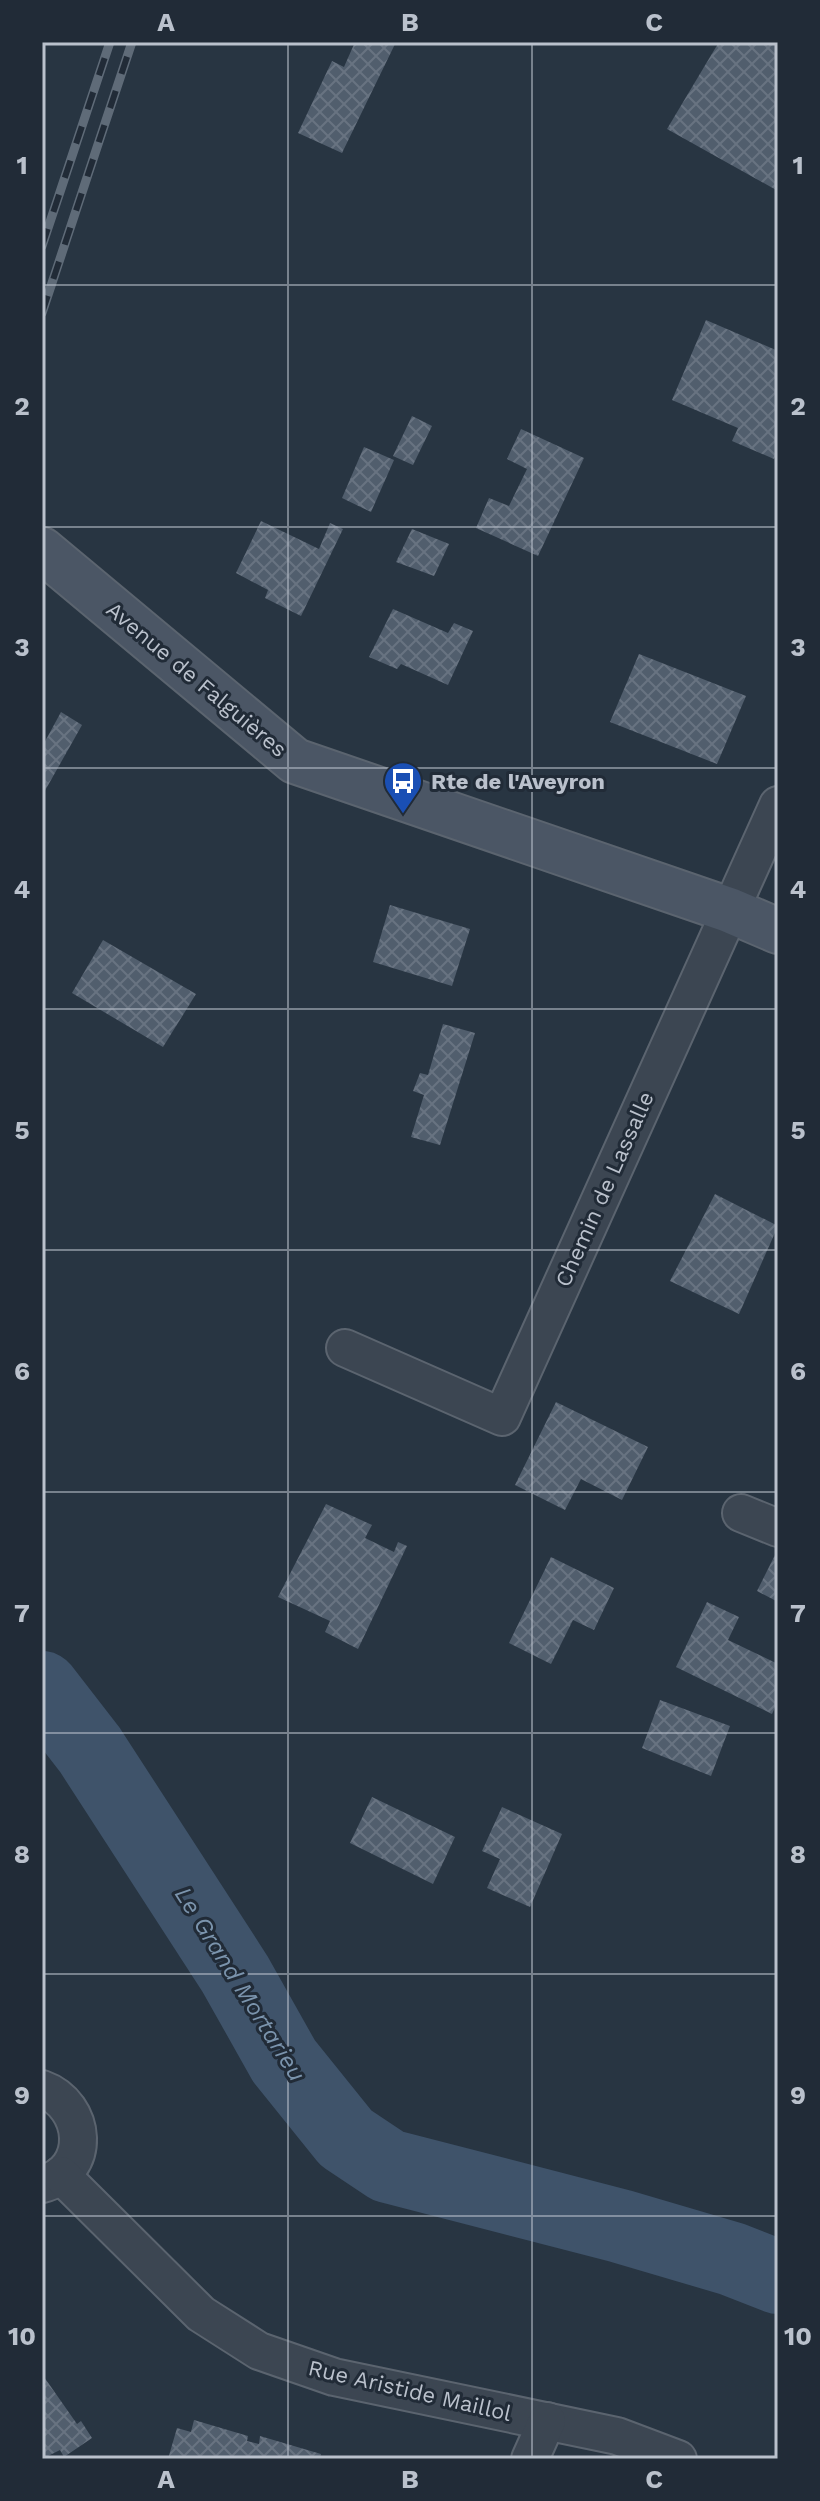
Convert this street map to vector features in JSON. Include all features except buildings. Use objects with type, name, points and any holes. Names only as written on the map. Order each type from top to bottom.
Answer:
[{"type":"street","name":"Avenue de Falguières","points":[[42,550],[295,761],[729,910],[778,931]]},
{"type":"street","name":"Chemin de Lassalle","points":[[345,1348],[502,1417],[778,805]]},
{"type":"street","points":[[741,1513],[778,1528]]},
{"type":"street","points":[[42,2089],[57,2096],[69,2107],[77,2122],[78,2150],[52,2179]]},
{"type":"street","name":"Rue Aristide Maillol","points":[[52,2179],[201,2314],[259,2351],[334,2377],[617,2436],[678,2459]]},
{"type":"street","points":[[530,2459],[547,2421]]},
{"type":"waterway","name":"Le Grand Mortarieu","points":[[42,1688],[90,1750],[235,1974],[284,2061],[346,2138],[388,2166],[620,2226],[732,2259],[778,2277]]},
{"type":"railway","points":[[42,246],[110,42]]},
{"type":"railway","points":[[42,313],[132,42]]},
{"type":"place","name":"Rte de l'Aveyron","points":[[403,815]]}]
